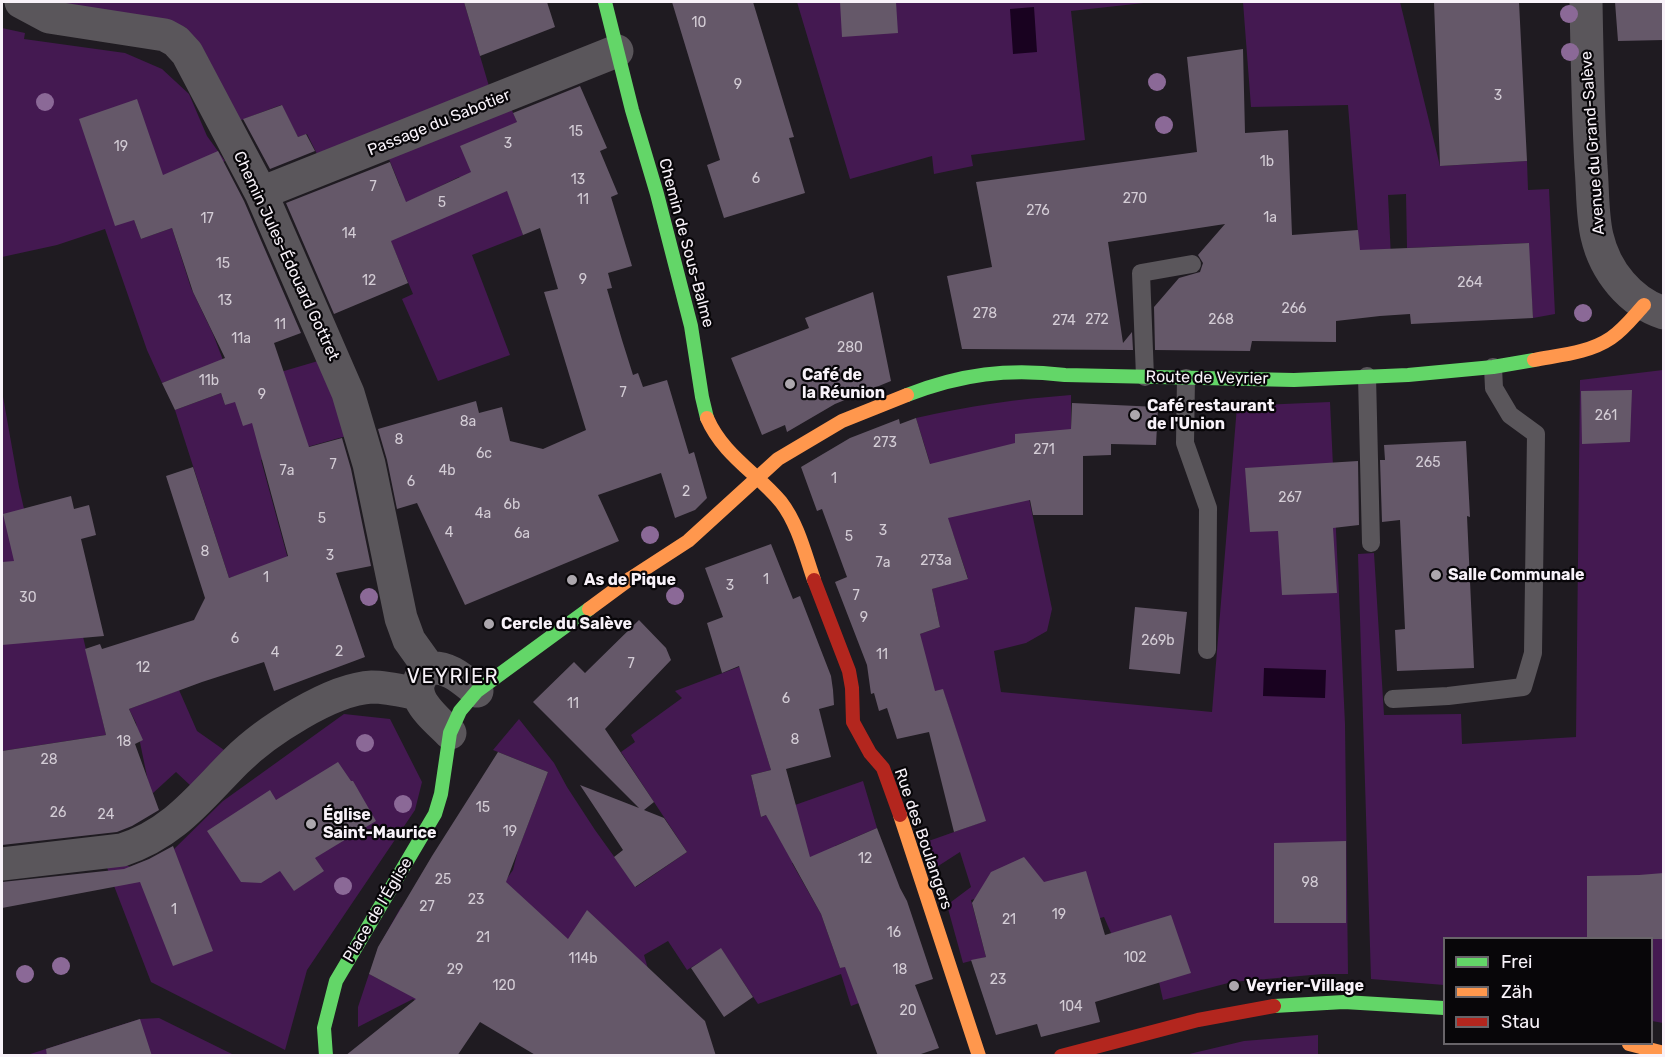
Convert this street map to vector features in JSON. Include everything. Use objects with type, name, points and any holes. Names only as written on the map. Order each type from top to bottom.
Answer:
[{"type":"street","name":"Chemin Jules-Édouard Gottret","points":[[21,2],[49,17],[165,35],[176,41],[187,53],[261,194],[348,393],[369,464],[401,618],[424,681]]},
{"type":"street","name":"Chemin de Sous-Balme","points":[[605,2],[696,343],[701,393],[709,420],[717,436],[756,478]]},
{"type":"street","name":"Avenue du Grand-Salève","points":[[1586,2],[1590,142],[1597,236],[1613,273],[1627,290],[1654,309]]},
{"type":"street","name":"Passage du Sabotier","points":[[261,194],[617,51]]},
{"type":"street","name":"Route de Veyrier","points":[[756,478],[778,459],[842,421],[931,386],[978,375],[1033,371],[1065,375],[1294,380],[1408,375],[1493,367],[1576,352],[1596,345],[1654,309]]},
{"type":"street","name":"Place de l'Église","points":[[326,1056],[324,1028],[336,981],[435,814],[443,782],[450,733],[460,711],[477,691],[622,585],[688,541],[756,478]]},
{"type":"street","name":"Rue des Boulangers","points":[[756,478],[783,502],[790,516],[849,671],[853,722],[870,753],[888,778],[979,1056]]},
{"type":"street","points":[[450,733],[422,703],[424,681],[436,668],[457,675],[477,691]]},
{"type":"street","points":[[2,864],[122,850],[140,844],[163,832],[182,816],[238,758],[272,730],[296,715],[350,691],[424,681]]},
{"type":"street","points":[[1061,1056],[1244,1010],[1286,1005],[1366,1002],[1443,1008]]},
{"type":"street","points":[[1633,1045],[1664,1053]]},
{"type":"lane","points":[[1145,376],[1141,273],[1192,264]]},
{"type":"lane","points":[[1393,699],[1448,696],[1522,687],[1533,652],[1536,435],[1510,415],[1494,388],[1493,367]]},
{"type":"lane","points":[[1367,376],[1371,543]]},
{"type":"lane","points":[[1186,378],[1185,442],[1208,508],[1207,650]]},
{"type":"shaded area","points":[[49,2],[464,2],[491,93],[322,164],[307,134],[298,137],[281,105],[236,122],[185,27],[60,7]]},
{"type":"shaded area","points":[[797,2],[1153,2],[1071,11],[1085,140],[971,155],[973,166],[934,174],[932,156],[850,179]]},
{"type":"shaded area","points":[[1243,2],[1400,2],[1440,166],[1527,161],[1528,190],[1549,189],[1555,314],[1533,318],[1528,243],[1407,248],[1406,194],[1388,195],[1392,279],[1360,260],[1348,105],[1251,107]]},
{"type":"shaded area","points":[[1034,7],[1037,52],[1013,54],[1010,9]]},
{"type":"shaded area","points":[[2,28],[25,33],[24,39],[125,53],[162,69],[189,94],[207,136],[225,161],[204,171],[134,220],[141,239],[172,228],[191,288],[223,360],[162,383],[147,350],[105,229],[57,245],[2,257]]},
{"type":"shaded area","points":[[510,106],[518,124],[475,181],[459,177],[412,200],[507,189],[523,235],[472,255],[510,355],[438,381],[402,299],[413,294],[391,242],[387,216],[400,186],[387,154]]},
{"type":"shaded area","points":[[318,361],[350,435],[261,460],[294,581],[247,572],[229,578],[175,410],[221,393],[225,405],[257,379]]},
{"type":"shaded area","points":[[1663,370],[1663,1023],[1653,1021],[1653,937],[1443,937],[1443,985],[1371,979],[1358,554],[1374,553],[1384,715],[1461,714],[1462,744],[1576,737],[1580,380]]},
{"type":"shaded area","points":[[2,391],[19,487],[38,570],[77,611],[106,735],[2,751]]},
{"type":"shaded area","points":[[1071,395],[1071,457],[1021,460],[1052,609],[1047,631],[1026,643],[994,651],[1001,692],[1212,712],[1237,406],[1330,402],[1345,724],[1348,974],[1232,982],[1163,1000],[1159,982],[1111,933],[1104,917],[1080,923],[1031,885],[971,900],[986,957],[963,963],[947,905],[971,887],[960,852],[932,870],[923,843],[985,821],[944,693],[907,705],[920,634],[940,627],[932,589],[968,578],[953,534],[907,549],[934,476],[916,418],[993,404]]},
{"type":"shaded area","points":[[744,665],[747,690],[771,770],[751,775],[761,817],[863,781],[877,828],[835,846],[845,873],[792,863],[821,914],[840,968],[867,959],[859,1003],[851,1006],[841,974],[758,1004],[721,949],[687,970],[668,941],[644,955],[662,1017],[498,891],[513,870],[518,850],[548,772],[493,750],[519,719],[554,763],[595,830],[636,887],[687,852],[621,752],[635,742],[631,735],[682,698],[675,691]]},
{"type":"shaded area","points":[[1264,668],[1326,670],[1325,698],[1263,696]]},
{"type":"shaded area","points":[[179,690],[197,731],[224,750],[192,787],[176,772],[153,793],[150,791],[136,723],[129,709]]},
{"type":"shaded area","points":[[344,714],[390,719],[422,782],[415,810],[307,970],[285,1050],[151,982],[106,865],[117,861],[135,869],[174,849],[223,801]]},
{"type":"shaded area","points":[[401,907],[452,937],[425,1009],[413,999],[358,1027],[358,1007],[369,974],[392,986],[406,965],[377,950]]},
{"type":"shaded area","points":[[159,1018],[234,1055],[24,1056],[140,1019]]},
{"type":"shaded area","points":[[1318,1035],[1318,1055],[1185,1055],[1244,1041]]},
{"type":"building","points":[[464,2],[547,2],[555,27],[480,56]]},
{"type":"building","points":[[672,2],[753,2],[794,137],[789,138],[805,193],[724,218],[707,165],[720,160]]},
{"type":"building","points":[[840,2],[896,2],[898,33],[842,37]]},
{"type":"building","points":[[1434,2],[1519,2],[1527,161],[1440,166]]},
{"type":"building","points":[[1615,2],[1664,2],[1664,40],[1618,41]]},
{"type":"building","points":[[1243,49],[1245,133],[1288,130],[1292,235],[1358,230],[1360,250],[1529,243],[1533,318],[1411,324],[1410,314],[1380,316],[1336,321],[1336,342],[1252,341],[1250,351],[1155,350],[1154,307],[1179,278],[1200,272],[1203,263],[1198,255],[1225,224],[1108,242],[1123,343],[1132,332],[1133,350],[962,349],[947,276],[992,267],[976,182],[1197,152],[1187,57]]},
{"type":"building","points":[[580,86],[607,148],[600,151],[618,194],[611,197],[632,266],[608,273],[612,288],[607,289],[622,340],[633,375],[638,373],[643,387],[667,380],[689,454],[694,452],[707,498],[695,510],[675,518],[661,473],[598,495],[619,541],[465,605],[417,503],[397,509],[378,429],[476,401],[479,413],[502,407],[510,441],[543,449],[586,430],[544,292],[558,289],[540,228],[523,235],[507,191],[391,241],[408,283],[334,314],[286,203],[390,162],[406,202],[471,172],[460,146],[517,122],[513,113]]},
{"type":"building","points":[[137,99],[163,175],[218,151],[244,201],[301,333],[274,343],[309,447],[342,438],[351,469],[371,566],[336,573],[365,657],[274,691],[264,662],[129,709],[143,740],[135,744],[159,810],[117,832],[2,845],[2,751],[106,735],[85,649],[100,644],[102,649],[194,620],[205,598],[166,476],[193,467],[229,578],[288,556],[252,423],[243,426],[235,402],[225,405],[221,393],[175,410],[162,383],[225,358],[193,292],[172,228],[141,239],[134,220],[115,226],[79,119]]},
{"type":"building","points":[[282,105],[298,137],[306,134],[315,151],[270,169],[243,119]]},
{"type":"building","points":[[873,292],[891,381],[835,404],[787,432],[785,425],[762,435],[731,358],[809,328],[805,318]]},
{"type":"building","points":[[1632,390],[1630,442],[1582,444],[1581,391]]},
{"type":"building","points":[[1072,403],[1158,407],[1156,445],[1111,444],[1111,455],[1083,456],[1083,515],[1033,515],[1030,500],[948,518],[968,579],[932,589],[940,627],[920,634],[935,691],[943,689],[986,821],[954,832],[929,732],[897,739],[887,708],[879,711],[874,693],[871,694],[867,665],[835,582],[847,577],[822,509],[817,511],[801,467],[850,438],[899,419],[900,424],[916,418],[930,464],[1015,443],[1015,434],[1071,429]]},
{"type":"building","name":"Salle Communale","points":[[1466,441],[1474,668],[1397,671],[1395,630],[1405,629],[1400,520],[1382,522],[1380,460],[1385,460],[1384,445]]},
{"type":"building","points":[[1358,461],[1359,525],[1333,528],[1337,593],[1282,595],[1278,531],[1250,532],[1245,468]]},
{"type":"building","points":[[71,496],[74,509],[89,505],[96,535],[81,539],[104,636],[2,645],[2,562],[14,561],[3,514]]},
{"type":"building","points":[[771,544],[793,599],[800,596],[831,676],[833,690],[834,705],[819,709],[831,757],[786,769],[810,857],[877,828],[907,901],[933,979],[915,985],[939,1048],[915,1056],[878,1056],[845,967],[840,968],[821,914],[766,815],[761,817],[751,775],[771,770],[739,666],[722,673],[707,623],[723,617],[705,568]]},
{"type":"building","points":[[1135,607],[1187,612],[1180,674],[1129,669]]},
{"type":"building","points":[[639,620],[666,648],[671,660],[605,729],[654,802],[644,810],[664,818],[687,852],[635,887],[614,857],[623,850],[580,785],[639,808],[533,702],[574,662],[585,673]]},
{"type":"building","points":[[498,752],[548,772],[506,882],[568,939],[587,910],[705,1021],[716,1056],[537,1056],[480,1022],[457,1056],[345,1056],[416,999],[369,974],[378,947]]},
{"type":"building","name":"Église Saint-Maurice","points":[[338,762],[353,781],[376,821],[315,858],[324,871],[294,891],[280,871],[261,883],[241,882],[207,831],[270,790],[276,800]]},
{"type":"building","points":[[1346,841],[1346,923],[1274,923],[1274,843]]},
{"type":"building","points":[[173,846],[213,951],[173,966],[140,882],[2,908],[2,882],[124,869]]},
{"type":"building","points":[[1024,857],[1044,882],[1086,871],[1105,935],[1171,915],[1191,973],[1095,1002],[1100,1022],[1041,1037],[1037,1024],[996,1035],[971,960],[986,957],[972,903],[991,872]]},
{"type":"building","points":[[1664,873],[1664,939],[1587,937],[1587,876]]},
{"type":"building","points":[[721,948],[753,997],[724,1017],[691,968]]},
{"type":"building","points":[[140,1019],[152,1056],[47,1056],[46,1049]]},
{"type":"traffic: fast","points":[[605,2],[691,326],[707,418]]},
{"type":"traffic: fast","points":[[907,395],[946,382],[985,374],[1024,372],[1294,380],[1408,375],[1493,367],[1534,360]]},
{"type":"traffic: fast","points":[[326,1056],[324,1028],[336,981],[435,814],[441,794],[450,733],[460,711],[477,691],[589,609]]},
{"type":"traffic: fast","points":[[1274,1006],[1344,1002],[1443,1008]]},
{"type":"traffic: slow","points":[[1534,360],[1574,353],[1602,343],[1620,331],[1644,305]]},
{"type":"traffic: slow","points":[[589,609],[688,541],[778,459],[842,421],[907,395]]},
{"type":"traffic: slow","points":[[707,418],[722,443],[772,492],[787,511],[814,580]]},
{"type":"traffic: slow","points":[[900,815],[979,1056]]},
{"type":"traffic: slow","points":[[1633,1045],[1664,1053]]},
{"type":"traffic: jam","points":[[814,580],[849,671],[853,722],[870,753],[883,768],[900,815]]},
{"type":"traffic: jam","points":[[1061,1056],[1198,1020],[1274,1006]]},
{"type":"place","name":"Café de la Réunion","points":[[790,384]]},
{"type":"place","name":"Café restaurant de l'Union","points":[[1135,415]]},
{"type":"place","name":"Salle Communale","points":[[1436,575]]},
{"type":"place","name":"As de Pique","points":[[572,580]]},
{"type":"place","name":"Cercle du Salève","points":[[489,624]]},
{"type":"place","name":"Église Saint-Maurice","points":[[311,824]]},
{"type":"place","name":"Veyrier-Village","points":[[1234,986]]},
{"type":"district","name":"VEYRIER","points":[[453,677]]}]
